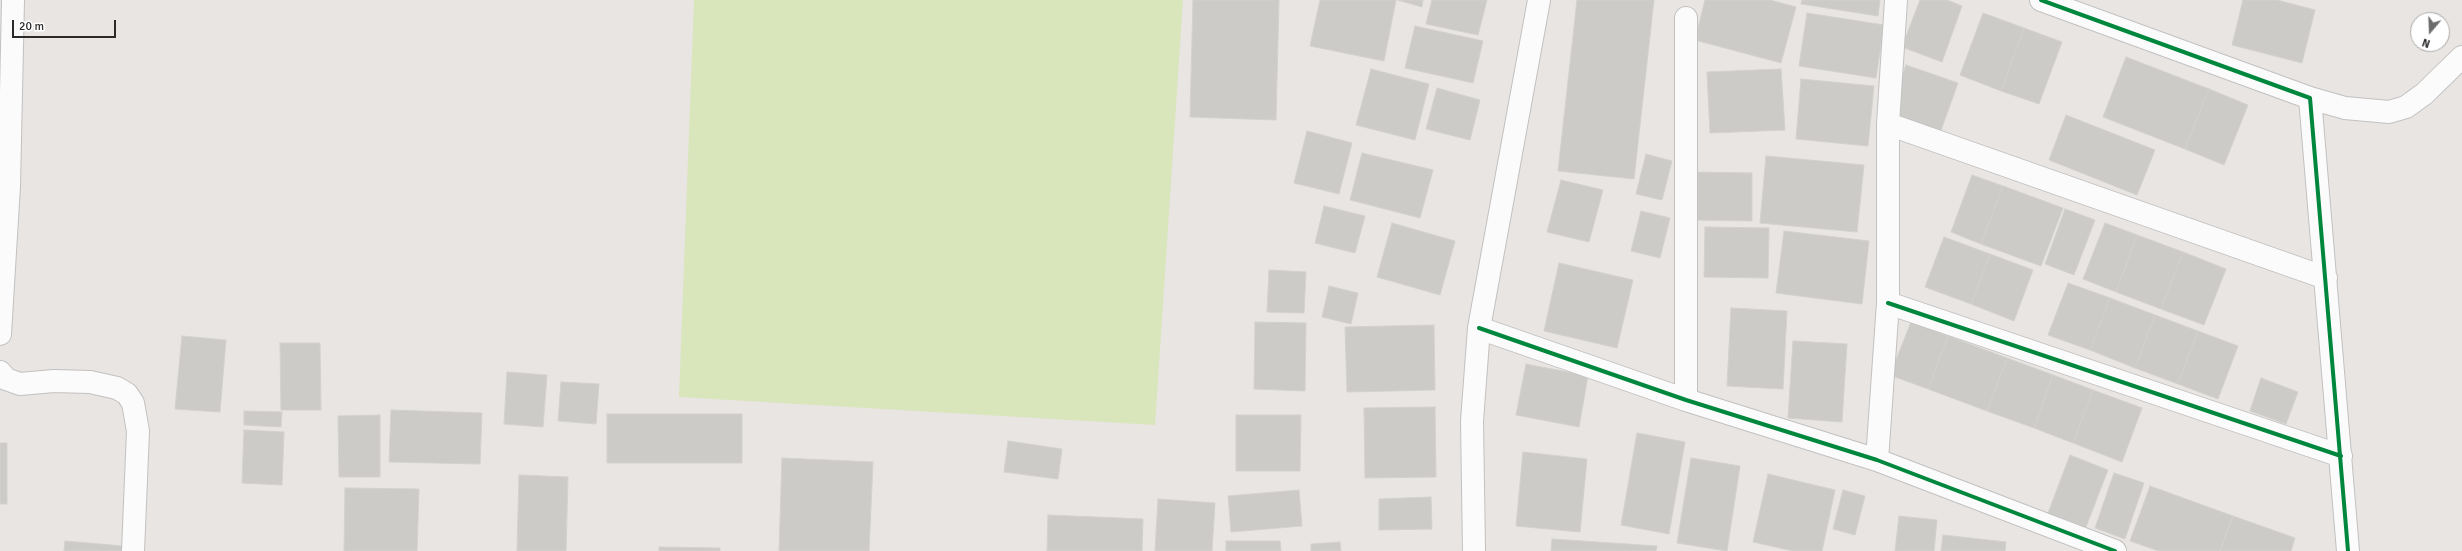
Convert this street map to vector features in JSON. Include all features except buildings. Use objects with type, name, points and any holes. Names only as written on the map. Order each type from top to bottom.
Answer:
[{"type":"street","points":[[0,334],[9,186],[13,0]]},
{"type":"street","points":[[1474,551],[1472,421],[1479,328],[1539,0]]},
{"type":"street","points":[[1876,460],[1888,303],[1888,124],[1896,0]]},
{"type":"street","points":[[2041,0],[2310,98],[2345,108],[2389,112],[2406,107],[2424,94],[2462,57]]},
{"type":"street","points":[[1686,18],[1686,400]]},
{"type":"street","points":[[2310,98],[2348,551]]},
{"type":"street","points":[[1888,124],[2326,278]]},
{"type":"street","points":[[1888,303],[2341,456]]},
{"type":"street","points":[[1479,328],[1686,400],[1876,460],[2115,551]]},
{"type":"street","points":[[0,372],[6,379],[20,384],[54,381],[90,382],[117,388],[127,394],[133,403],[138,431],[134,551]]},
{"type":"green space","points":[[694,0],[1183,0],[1155,425],[679,397]]},
{"type":"cycle path","points":[[2041,0],[2310,98],[2348,551]]},
{"type":"cycle path","points":[[1888,303],[2341,456]]},
{"type":"cycle path","points":[[1479,328],[1686,400],[1877,460],[2115,551]]}]
